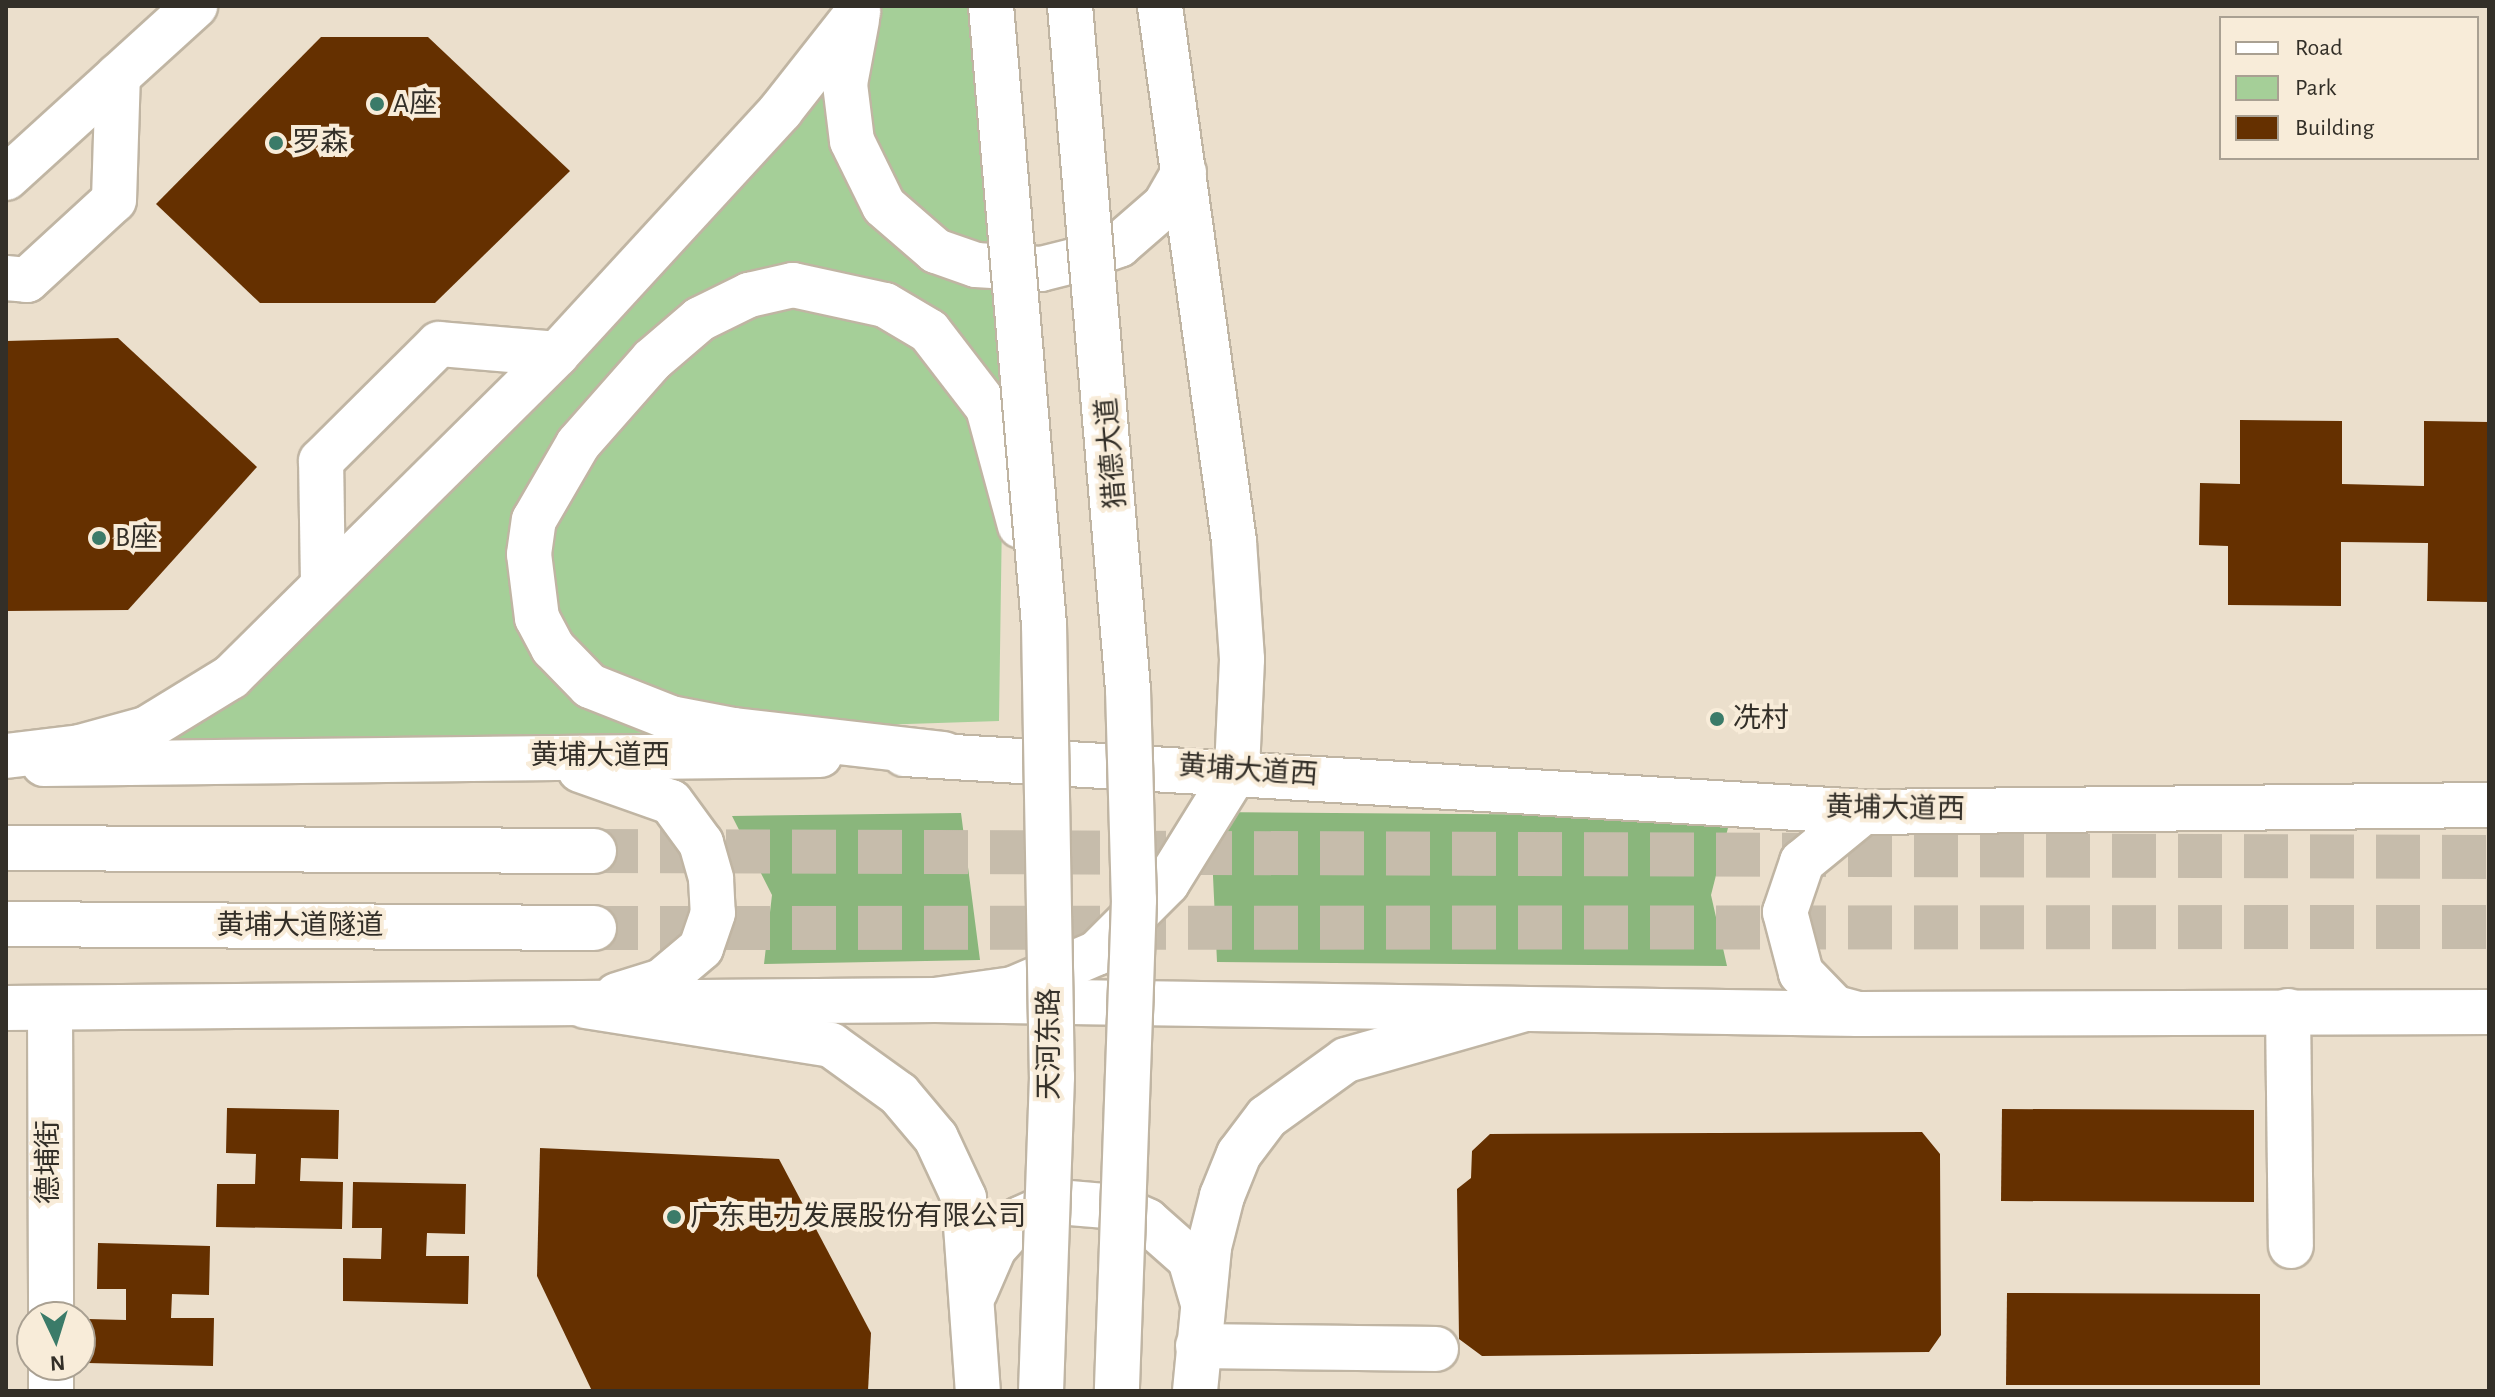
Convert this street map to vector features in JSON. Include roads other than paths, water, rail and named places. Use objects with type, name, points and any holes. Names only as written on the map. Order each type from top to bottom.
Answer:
[{"type":"main road","points":[[6,178],[195,6]]},
{"type":"main road","points":[[991,6],[1034,450],[1046,696]]},
{"type":"main road","name":"猎德大道","points":[[1070,6],[1120,546],[1134,900],[1117,1391]]},
{"type":"main road","points":[[935,1000],[1013,989],[1097,953],[1167,883],[1237,770],[1242,659],[1234,541],[1160,6]]},
{"type":"main road","points":[[859,9],[845,84],[852,141],[884,206],[936,251],[976,265],[1041,269],[1074,261],[1119,245],[1165,205],[1184,172]]},
{"type":"main road","points":[[6,756],[80,747],[188,709],[323,584],[557,354],[781,110],[859,9]]},
{"type":"main road","points":[[6,278],[27,280],[114,200],[118,76]]},
{"type":"main road","points":[[944,754],[734,730],[671,718],[590,686],[553,648],[537,618],[529,554],[534,520],[578,444],[652,360],[700,319],[749,295],[793,285],[885,305],[929,331],[988,408],[1014,483],[1046,696]]},
{"type":"main road","points":[[323,584],[321,461],[439,344],[557,354]]},
{"type":"main road","name":"天河东路","points":[[1041,1391],[1052,1077],[1046,696]]},
{"type":"main road","name":"黄埔大道西","points":[[6,765],[944,754],[1237,770],[1863,812],[2489,805]]},
{"type":"main road","points":[[522,757],[671,802],[686,816],[708,867],[713,913],[686,967],[585,1006]]},
{"type":"main road","points":[[1858,1014],[1835,1008],[1801,973],[1785,912],[1802,862],[1863,812]]},
{"type":"main road","points":[[6,848],[594,851]]},
{"type":"main road","name":"黄埔大道隧道","points":[[6,924],[594,928]]},
{"type":"main road","points":[[6,1008],[585,1006],[935,1000],[1858,1014],[2489,1012]]},
{"type":"main road","points":[[585,1006],[831,1045],[869,1066],[936,1138],[958,1186],[975,1292],[978,1391]]},
{"type":"main road","name":"德埔街","points":[[50,1008],[51,1301]]},
{"type":"main road","points":[[1195,1391],[1202,1300],[1216,1221],[1239,1154],[1285,1100],[1346,1060],[1522,1010]]},
{"type":"main road","points":[[2288,1011],[2291,1246]]},
{"type":"main road","points":[[975,1292],[994,1248],[1020,1219],[1058,1202],[1116,1207],[1147,1221],[1190,1259],[1202,1300]]},
{"type":"main road","points":[[1198,1346],[1436,1349]]},
{"type":"tunnel","points":[[594,851],[2489,857]]},
{"type":"tunnel","points":[[594,928],[2489,927]]},
{"type":"place","name":"A座","points":[[377,104]]},
{"type":"place","name":"罗森","points":[[276,143]]},
{"type":"place","name":"B座","points":[[99,538]]},
{"type":"place","name":"冼村","points":[[1717,719]]},
{"type":"place","name":"广东电力发展股份有限公司","points":[[674,1217]]}]
